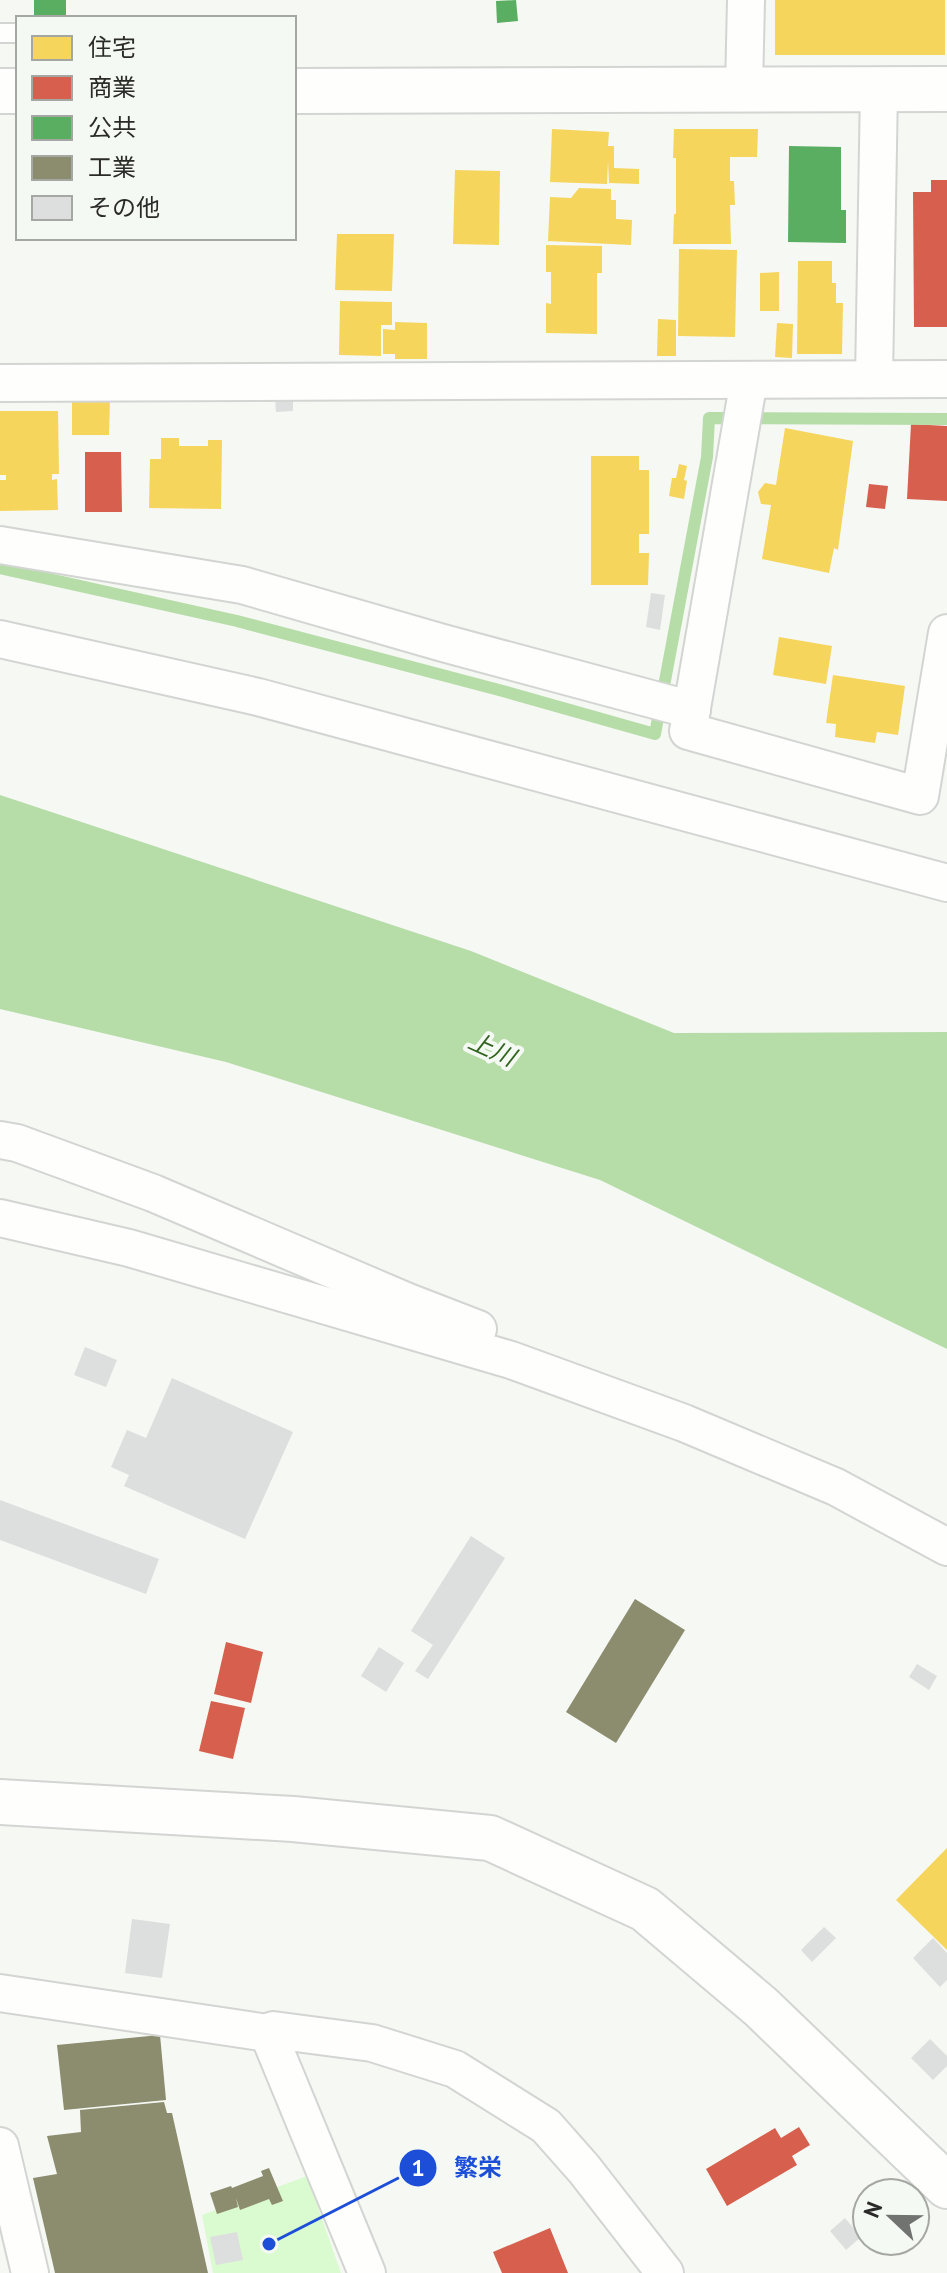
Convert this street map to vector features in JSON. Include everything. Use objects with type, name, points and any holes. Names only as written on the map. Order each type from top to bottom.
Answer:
[{"type":"street","points":[[744,90],[746,0]]},
{"type":"street","points":[[874,379],[879,89]]},
{"type":"street","points":[[296,91],[947,89]]},
{"type":"street","points":[[0,383],[947,379]]},
{"type":"street","points":[[749,380],[688,731],[920,796],[947,633]]},
{"type":"street","points":[[0,545],[242,585],[692,710]]},
{"type":"street","points":[[0,639],[258,697],[947,883]]},
{"type":"street","points":[[0,1140],[17,1143],[153,1193],[408,1302],[646,1395],[684,1423]]},
{"type":"street","points":[[0,1218],[129,1248],[511,1360],[684,1423],[836,1487],[947,1547]]},
{"type":"street","points":[[0,1802],[293,1819],[490,1838],[645,1909],[761,2007],[947,2186]]},
{"type":"street","points":[[0,1993],[268,2033],[273,2030],[372,2043],[455,2069],[546,2126],[584,2169],[665,2273]]},
{"type":"street","points":[[268,2033],[367,2273]]},
{"type":"street","points":[[0,2146],[30,2273]]},
{"type":"shaded area","points":[[307,2176],[341,2273],[213,2273],[202,2215]]},
{"type":"water","name":"上川","points":[[0,795],[471,951],[674,1033],[947,1032],[947,1349],[600,1180],[226,1062],[0,1009]]},
{"type":"building: 住宅","points":[[775,0],[945,0],[945,55],[775,55]]},
{"type":"building: 住宅","points":[[552,129],[609,132],[608,146],[614,146],[614,168],[639,169],[639,184],[609,183],[608,161],[607,184],[550,182]]},
{"type":"building: 住宅","points":[[674,129],[758,129],[757,157],[730,157],[730,181],[734,181],[735,205],[730,205],[731,244],[673,244],[676,214]]},
{"type":"building: 住宅","points":[[455,170],[500,171],[499,245],[453,244]]},
{"type":"building: 住宅","points":[[579,188],[611,189],[611,200],[616,200],[616,219],[632,220],[631,245],[548,241],[550,197],[571,198]]},
{"type":"building: 住宅","points":[[337,234],[394,234],[392,291],[335,290]]},
{"type":"building: 住宅","points":[[546,245],[602,246],[602,273],[597,273],[597,334],[546,333],[546,303],[551,304],[551,272],[546,272]]},
{"type":"building: 住宅","points":[[679,249],[737,250],[735,337],[678,336]]},
{"type":"building: 住宅","points":[[798,261],[832,261],[836,303],[843,303],[842,354],[797,354]]},
{"type":"building: 住宅","points":[[779,272],[779,311],[760,311],[760,273]]},
{"type":"building: 住宅","points":[[340,301],[392,302],[392,325],[381,325],[381,356],[339,355]]},
{"type":"building: 住宅","points":[[658,319],[676,320],[676,356],[657,356]]},
{"type":"building: 住宅","points":[[395,322],[427,323],[427,359],[395,359],[395,354],[383,354],[383,329],[395,330]]},
{"type":"building: 住宅","points":[[777,323],[793,324],[792,358],[775,357]]},
{"type":"building: 住宅","points":[[110,400],[109,435],[72,435],[72,401]]},
{"type":"building: 住宅","points":[[0,411],[58,411],[59,474],[52,474],[52,480],[57,479],[58,510],[0,511],[0,480],[6,480],[6,475],[0,475]]},
{"type":"building: 住宅","points":[[785,428],[853,441],[838,550],[834,548],[829,573],[762,559],[771,505],[761,504],[758,492],[765,483],[776,485]]},
{"type":"building: 住宅","points":[[161,438],[179,438],[179,446],[208,446],[208,440],[222,440],[221,509],[149,508],[150,459],[161,459]]},
{"type":"building: 住宅","points":[[591,456],[639,456],[639,470],[649,470],[649,534],[639,534],[639,553],[649,553],[648,585],[591,585]]},
{"type":"building: 住宅","points":[[679,464],[687,466],[684,499],[669,496],[672,478],[676,478]]},
{"type":"building: 住宅","points":[[779,637],[832,646],[826,684],[773,675]]},
{"type":"building: 住宅","points":[[833,675],[905,686],[898,735],[877,732],[875,743],[835,737],[836,724],[826,723]]},
{"type":"building: 住宅","points":[[947,1848],[947,1950],[896,1900]]},
{"type":"building: 商業","points":[[931,180],[947,180],[947,327],[914,327],[913,192],[931,192]]},
{"type":"building: 商業","points":[[911,424],[947,426],[947,501],[907,499]]},
{"type":"building: 商業","points":[[85,452],[121,452],[122,512],[85,512]]},
{"type":"building: 商業","points":[[869,484],[888,486],[885,509],[866,507]]},
{"type":"building: 商業","points":[[226,1642],[263,1652],[251,1703],[214,1694]]},
{"type":"building: 商業","points":[[211,1701],[245,1708],[233,1759],[199,1751]]},
{"type":"building: 商業","points":[[799,2127],[810,2145],[792,2156],[797,2165],[727,2206],[706,2169],[775,2128],[781,2138]]},
{"type":"building: 商業","points":[[550,2228],[568,2273],[502,2273],[493,2252]]},
{"type":"building: 公共","points":[[34,0],[66,0],[66,16],[34,16]]},
{"type":"building: 公共","points":[[516,0],[518,21],[497,23],[496,1]]},
{"type":"building: 公共","points":[[789,146],[841,147],[841,210],[846,210],[846,243],[788,242]]},
{"type":"building: 工業","points":[[635,1599],[685,1630],[616,1743],[566,1712]]},
{"type":"building: 工業","points":[[160,2035],[166,2100],[64,2110],[57,2045]]},
{"type":"building: 工業","points":[[164,2102],[167,2113],[172,2113],[208,2273],[55,2273],[33,2178],[57,2174],[47,2136],[81,2132],[80,2110]]},
{"type":"building: 工業","points":[[269,2168],[283,2201],[272,2205],[269,2199],[240,2210],[236,2198],[238,2207],[217,2214],[210,2193],[263,2176],[261,2171]]},
{"type":"building: その他","points":[[275,398],[293,398],[293,411],[276,412]]},
{"type":"building: その他","points":[[651,593],[665,595],[660,630],[646,627]]},
{"type":"building: その他","points":[[85,1347],[117,1360],[106,1387],[74,1375]]},
{"type":"building: その他","points":[[172,1378],[293,1432],[245,1539],[124,1486],[129,1475],[111,1467],[127,1430],[146,1438]]},
{"type":"building: その他","points":[[0,1500],[159,1559],[146,1594],[0,1540]]},
{"type":"building: その他","points":[[471,1536],[505,1558],[428,1679],[415,1671],[433,1645],[411,1631]]},
{"type":"building: その他","points":[[379,1647],[404,1663],[386,1692],[361,1676]]},
{"type":"building: その他","points":[[917,1664],[937,1676],[929,1690],[909,1677]]},
{"type":"building: その他","points":[[132,1919],[170,1924],[162,1978],[125,1973]]},
{"type":"building: その他","points":[[824,1927],[836,1938],[812,1962],[801,1950]]},
{"type":"building: その他","points":[[933,1938],[947,1953],[947,1980],[940,1987],[913,1958]]},
{"type":"building: その他","points":[[930,2039],[947,2056],[947,2066],[933,2080],[911,2058]]},
{"type":"building: その他","points":[[845,2218],[851,2225],[851,2246],[846,2250],[830,2231]]},
{"type":"building: その他","points":[[237,2232],[243,2260],[216,2265],[210,2237]]},
{"type":"waterway","points":[[0,568],[237,621],[655,734],[707,457],[709,418],[947,419]]},
{"type":"place","name":"繁栄","points":[[269,2244]]}]
